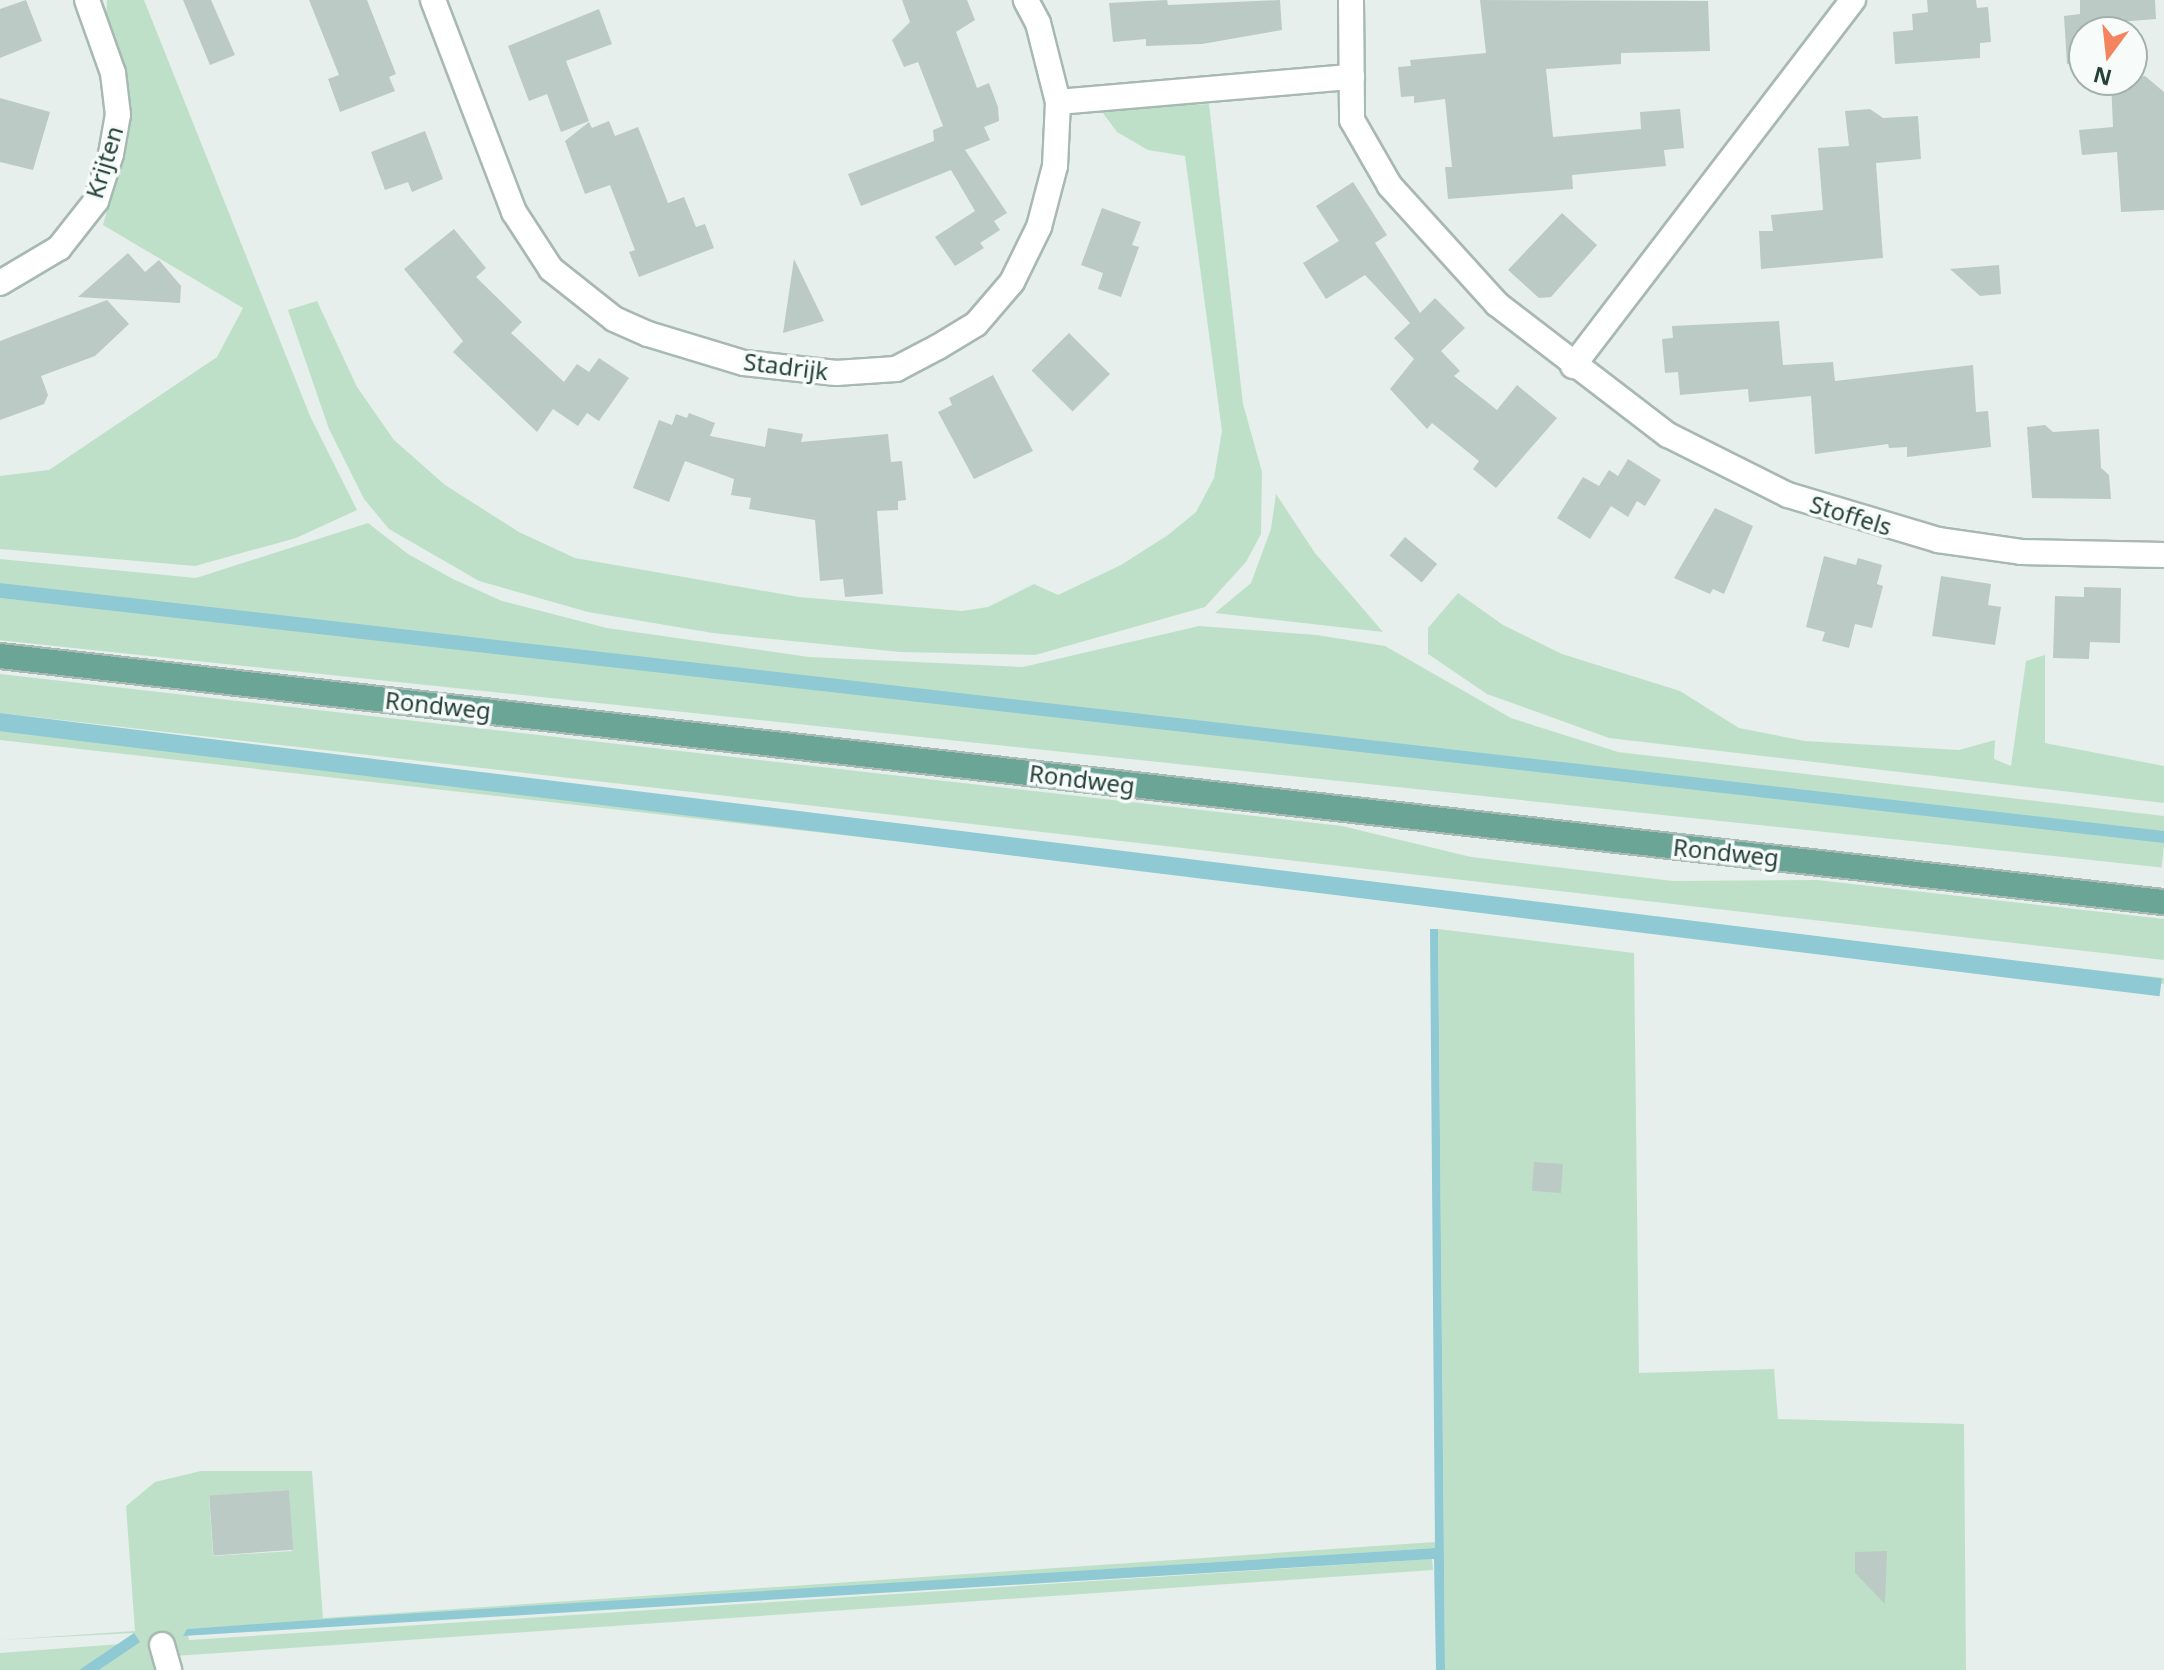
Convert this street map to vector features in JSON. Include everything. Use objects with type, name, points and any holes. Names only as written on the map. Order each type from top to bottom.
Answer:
[{"type":"main road","name":"Rondweg","points":[[0,656],[2164,902]]},
{"type":"street","name":"Krijten","points":[[0,283],[59,248],[96,201],[111,154],[118,115],[113,73],[87,0]]},
{"type":"street","name":"Stadrijk","points":[[433,0],[514,212],[551,269],[614,319],[744,363],[836,373],[896,369],[976,324],[1012,282],[1039,227],[1055,166],[1058,102],[1038,23],[1026,0]]},
{"type":"street","name":"Stoffels","points":[[1351,0],[1352,120],[1390,186],[1497,304],[1573,366],[1668,435],[1727,468],[1864,521],[1938,540],[2021,552],[2164,555]]},
{"type":"street","points":[[1573,366],[1853,0]]},
{"type":"street","points":[[1058,102],[1352,77]]},
{"type":"street","points":[[162,1645],[169,1670]]},
{"type":"green space","points":[[107,0],[144,0],[310,416],[357,510],[296,538],[195,566],[0,549],[0,476],[49,470],[217,357],[243,308],[103,225],[129,133],[126,85],[106,21]]},
{"type":"green space","points":[[1209,104],[1243,404],[1262,472],[1261,534],[1246,562],[1205,607],[1035,655],[900,652],[713,633],[588,612],[479,581],[389,529],[364,499],[329,429],[288,310],[317,301],[357,387],[394,440],[445,485],[519,532],[575,558],[799,597],[962,611],[988,607],[1034,584],[1058,595],[1121,565],[1168,535],[1196,512],[1214,478],[1222,431],[1185,156],[1148,150],[1117,132],[1100,109]]},
{"type":"green space","points":[[1276,494],[1315,553],[1383,632],[1215,613],[1251,583],[1271,529]]},
{"type":"green space","points":[[368,523],[408,554],[502,601],[607,628],[809,657],[1023,667],[1199,626],[1317,635],[1385,646],[1511,718],[1618,752],[2164,816],[2164,831],[591,655],[0,583],[0,559],[196,578]]},
{"type":"green space","points":[[1458,593],[1503,625],[1562,654],[1680,691],[1739,728],[1805,741],[1959,750],[1995,740],[1994,759],[2011,766],[2026,661],[2045,655],[2045,743],[2164,766],[2164,803],[1609,738],[1487,694],[1428,654],[1428,628]]},
{"type":"green space","points":[[0,598],[2164,825],[2162,867],[0,640]]},
{"type":"green space","points":[[0,674],[1342,826],[1471,857],[1673,881],[1817,880],[2164,919],[2164,960],[0,713]]},
{"type":"green space","points":[[0,731],[2164,978],[2164,984],[0,740]]},
{"type":"green space","points":[[1438,929],[1634,953],[1639,1373],[1774,1369],[1778,1419],[1964,1424],[1966,1670],[1445,1670]]},
{"type":"green space","points":[[201,1471],[312,1471],[323,1618],[1435,1542],[1435,1548],[187,1629],[189,1640],[1432,1559],[1433,1570],[174,1656],[163,1670],[0,1670],[0,1653],[134,1643],[134,1633],[0,1640],[135,1631],[126,1506],[155,1482]],"holes":[[[289,1490],[292,1551],[213,1556],[209,1496]]]},
{"type":"water","points":[[0,583],[2164,831],[2164,843],[0,598]]},
{"type":"water","points":[[0,713],[2162,978],[2160,996],[0,731]]},
{"type":"water","points":[[1430,929],[1438,929],[1445,1670],[1436,1670],[1434,1559],[183,1636],[187,1629],[341,1618],[1435,1548]]},
{"type":"water","points":[[134,1633],[140,1642],[99,1670],[79,1670]]},
{"type":"building","points":[[26,0],[42,41],[0,58],[0,9]]},
{"type":"building","points":[[183,0],[211,0],[235,55],[210,65]]},
{"type":"building","points":[[309,0],[367,0],[396,74],[389,77],[395,91],[340,112],[328,79],[339,75]]},
{"type":"building","points":[[902,0],[967,0],[975,20],[956,32],[977,88],[989,83],[998,107],[999,121],[984,127],[990,140],[965,150],[1007,213],[994,221],[1000,230],[980,243],[984,248],[955,266],[935,237],[975,211],[951,170],[861,206],[848,174],[934,141],[933,130],[943,126],[918,62],[904,67],[892,40],[910,22]]},
{"type":"building","points":[[1167,0],[1168,5],[1280,0],[1282,30],[1202,44],[1146,46],[1146,39],[1113,42],[1109,3]]},
{"type":"building","points":[[1480,0],[1708,1],[1710,51],[1621,53],[1621,64],[1546,69],[1553,137],[1641,129],[1640,112],[1680,109],[1684,148],[1664,150],[1666,166],[1572,175],[1573,189],[1448,199],[1445,167],[1452,167],[1445,99],[1414,103],[1414,96],[1401,97],[1398,67],[1411,66],[1410,60],[1486,53]]},
{"type":"building","points":[[1927,0],[1976,0],[1977,8],[1988,7],[1991,42],[1980,43],[1980,58],[1895,64],[1893,32],[1913,30],[1912,14],[1928,12]]},
{"type":"building","points":[[2080,0],[2155,0],[2156,19],[2148,20],[2148,16],[2068,16],[2067,64],[2064,16],[2080,14]]},
{"type":"building","points":[[599,9],[612,44],[566,61],[589,121],[561,132],[547,94],[529,101],[508,46]]},
{"type":"building","points":[[2148,79],[2164,92],[2164,210],[2121,212],[2117,152],[2082,155],[2079,130],[2113,127],[2112,96],[2148,96]]},
{"type":"building","points":[[0,98],[50,112],[33,170],[0,162]]},
{"type":"building","points":[[1870,109],[1883,118],[1918,116],[1921,159],[1876,163],[1883,258],[1761,269],[1759,231],[1773,231],[1771,215],[1823,210],[1818,148],[1849,146],[1845,111]]},
{"type":"building","points":[[609,121],[615,136],[638,127],[668,203],[684,197],[696,227],[705,224],[714,248],[639,277],[629,252],[635,250],[610,185],[585,194],[565,141],[589,122],[592,128]]},
{"type":"building","points":[[425,131],[443,179],[412,192],[408,182],[385,190],[371,152]]},
{"type":"building","points":[[1353,182],[1387,235],[1375,243],[1420,313],[1435,298],[1465,328],[1441,351],[1460,371],[1454,376],[1497,410],[1517,385],[1557,418],[1496,488],[1473,469],[1479,461],[1432,423],[1427,429],[1390,389],[1414,359],[1394,338],[1410,323],[1365,275],[1326,299],[1303,263],[1339,241],[1316,206]]},
{"type":"building","points":[[1102,208],[1141,222],[1132,245],[1139,247],[1121,297],[1098,289],[1103,273],[1081,265]]},
{"type":"building","points":[[1562,213],[1597,245],[1551,297],[1539,298],[1508,270]]},
{"type":"building","points":[[454,229],[486,268],[476,277],[522,322],[511,333],[564,382],[577,364],[589,372],[599,358],[629,378],[599,421],[587,413],[578,426],[553,409],[537,432],[453,352],[463,341],[404,269]]},
{"type":"building","points":[[128,253],[145,272],[159,260],[181,286],[180,303],[78,297]]},
{"type":"building","points":[[794,259],[824,321],[783,333]]},
{"type":"building","points":[[1999,265],[2001,294],[1980,296],[1950,269]]},
{"type":"building","points":[[107,300],[129,324],[95,356],[41,376],[48,395],[44,404],[0,420],[0,341]]},
{"type":"building","points":[[1779,321],[1783,365],[1833,362],[1835,381],[1973,365],[1976,412],[1988,411],[1991,447],[1907,457],[1907,447],[1889,448],[1888,444],[1815,454],[1811,396],[1749,402],[1748,389],[1680,395],[1678,372],[1665,373],[1662,339],[1673,338],[1672,326]]},
{"type":"building","points":[[1069,333],[1110,374],[1073,411],[1032,370]]},
{"type":"building","points":[[993,375],[1033,451],[974,479],[938,412],[952,405],[949,398]]},
{"type":"building","points":[[689,413],[715,423],[710,436],[765,447],[768,428],[803,434],[801,442],[888,434],[891,462],[902,461],[906,500],[898,501],[898,510],[877,511],[883,594],[845,597],[843,579],[820,581],[815,520],[749,509],[751,498],[731,495],[734,479],[685,461],[669,502],[633,488],[659,420],[672,425],[676,414],[687,418]]},
{"type":"building","points":[[2045,425],[2053,432],[2099,429],[2101,468],[2109,475],[2111,499],[2032,498],[2027,427]]},
{"type":"building","points":[[1628,459],[1661,480],[1645,506],[1637,501],[1628,517],[1611,506],[1590,539],[1557,518],[1583,477],[1599,486],[1609,470],[1618,476]]},
{"type":"building","points":[[1715,508],[1753,526],[1724,594],[1713,589],[1710,594],[1674,578]]},
{"type":"building","points":[[1405,537],[1437,564],[1422,582],[1390,555]]},
{"type":"building","points":[[1824,556],[1856,565],[1858,558],[1882,565],[1877,584],[1883,586],[1872,628],[1855,624],[1849,648],[1822,641],[1825,632],[1806,627]]},
{"type":"building","points":[[1941,576],[1991,584],[1988,605],[2001,607],[1995,645],[1932,636]]},
{"type":"building","points":[[2084,587],[2121,588],[2120,643],[2090,642],[2089,659],[2053,658],[2055,596],[2084,597]]},
{"type":"building","points":[[1534,1162],[1563,1164],[1561,1193],[1532,1191]]},
{"type":"building","points":[[289,1490],[293,1550],[213,1555],[209,1496]]},
{"type":"building","points":[[1887,1551],[1885,1604],[1855,1573],[1855,1552]]}]
